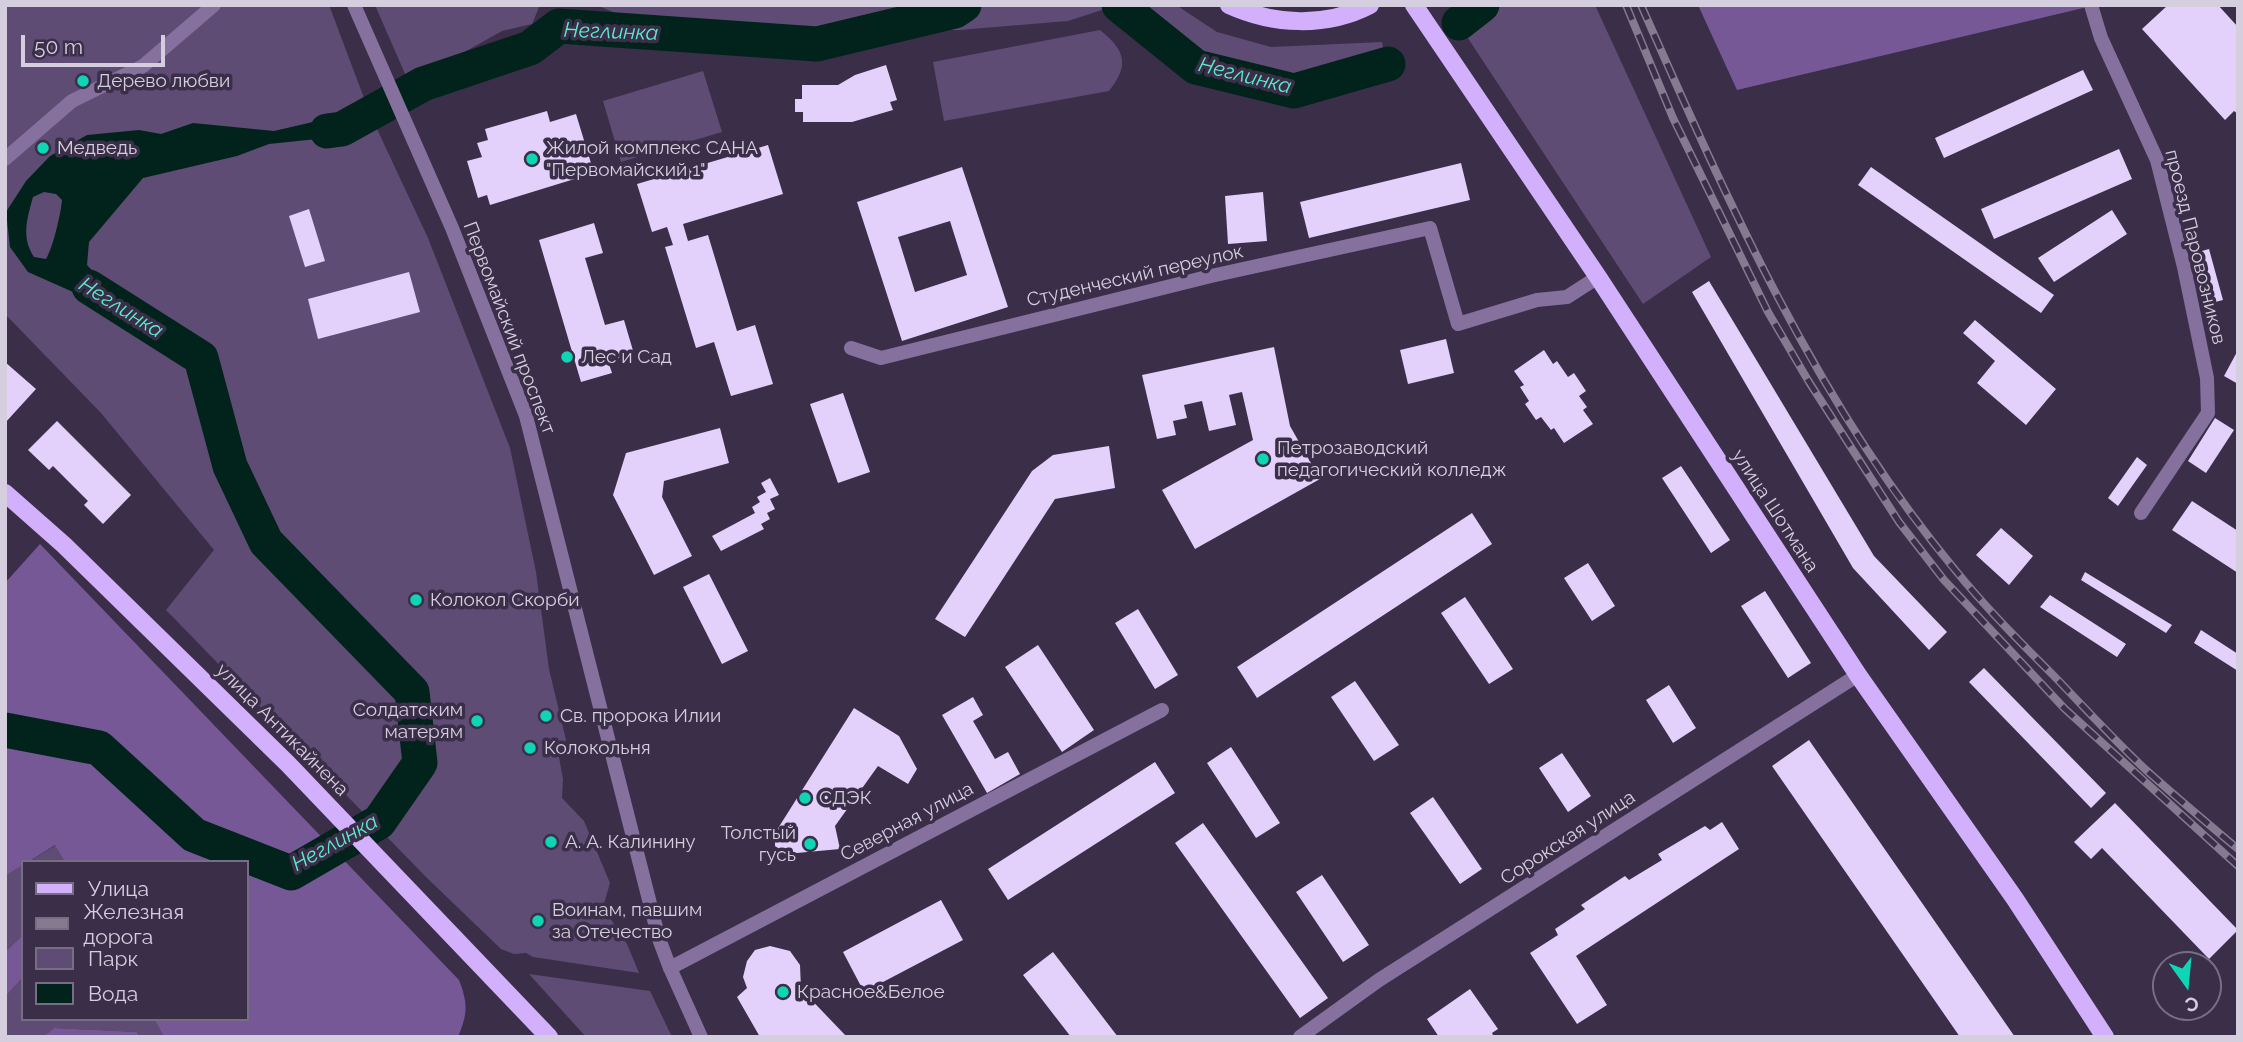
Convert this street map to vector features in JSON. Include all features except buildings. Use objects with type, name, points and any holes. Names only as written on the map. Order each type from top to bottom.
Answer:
[{"type":"main road","points":[[1229,5],[1261,17],[1303,22],[1345,15],[1370,5]]},
{"type":"main road","name":"улица Шотмана","points":[[1414,5],[1598,277],[1858,675],[2015,898],[2105,1037]]},
{"type":"main road","name":"улица Антикайнена","points":[[5,493],[64,545],[288,764],[549,1037]]},
{"type":"street","points":[[5,159],[72,101],[143,66],[214,5]]},
{"type":"street","name":"Первомайский проспект","points":[[354,5],[452,228],[526,416],[659,939],[701,1037]]},
{"type":"street","name":"проезд Паровозников","points":[[2091,5],[2101,38],[2157,160],[2184,267],[2207,378],[2208,413],[2141,513]]},
{"type":"street","name":"Студенческий переулок","points":[[851,348],[881,358],[1211,276],[1430,228],[1458,324],[1537,300],[1567,297],[1598,277]]},
{"type":"street","name":"Сорокская улица","points":[[1300,1037],[1379,980],[1858,675]]},
{"type":"street","name":"Северная улица","points":[[670,968],[690,960],[1162,710]]},
{"type":"green space","points":[[5,5],[329,5],[370,114],[428,238],[510,448],[536,572],[549,669],[566,740],[559,757],[563,779],[562,798],[584,821],[610,883],[603,907],[627,944],[639,973],[533,957],[526,953],[514,954],[501,949],[426,877],[166,610],[214,550],[101,413],[5,314]]},
{"type":"green space","points":[[375,5],[540,5],[532,24],[502,31],[409,83]]},
{"type":"green space","points":[[596,5],[1176,5],[1217,32],[1271,47],[1382,42],[1385,59],[1298,84],[1228,68],[1105,9],[1068,21],[959,30],[901,30],[855,42],[810,48],[750,49],[731,26],[647,26]]},
{"type":"green space","points":[[1451,5],[1595,5],[1711,257],[1643,304],[1452,14]]},
{"type":"green space","points":[[1100,30],[1115,44],[1122,58],[1120,73],[1109,91],[944,121],[933,62]]},
{"type":"green space","points":[[703,71],[722,132],[621,162],[603,101]]},
{"type":"green space","points":[[56,845],[64,860],[31,860]]},
{"type":"green space","points":[[21,866],[21,937],[5,952],[5,876]]},
{"type":"green space","points":[[529,974],[650,991],[672,1037],[586,1037]]},
{"type":"green space","points":[[21,979],[21,1021],[155,1021],[164,1037],[139,1037],[137,1032],[54,1028],[43,1037],[5,1037],[5,997]]},
{"type":"shaded area","points":[[1698,5],[2096,5],[1737,90]]},
{"type":"shaded area","points":[[40,544],[459,980],[466,1008],[458,1037],[164,1037],[155,1021],[248,1021],[248,860],[64,860],[55,845],[31,860],[21,860],[21,866],[5,876],[5,583]]},
{"type":"shaded area","points":[[21,937],[21,979],[5,997],[5,952]]},
{"type":"shaded area","points":[[54,1028],[137,1032],[139,1037],[43,1037]]},
{"type":"water","points":[[366,101],[374,122],[346,136],[269,144],[237,156],[143,178],[89,242],[87,265],[130,312],[118,312],[28,272],[10,247],[6,212],[26,181],[50,156],[87,135],[139,130],[161,134],[193,123],[274,131],[343,115]],"holes":[[[44,192],[56,194],[62,200],[51,247],[46,259],[34,257],[26,235],[33,197]]]},
{"type":"waterway","name":"Неглинка","points":[[327,131],[342,129],[423,84],[530,48],[559,26],[817,44],[955,11],[964,5]]},
{"type":"waterway","name":"Неглинка","points":[[1119,5],[1196,67],[1294,91],[1388,64]]},
{"type":"waterway","name":"Неглинка","points":[[1459,23],[1482,5]]},
{"type":"waterway","name":"Неглинка","points":[[5,730],[99,748],[194,835],[291,873],[379,822],[420,763],[412,692],[266,542],[230,466],[201,358],[89,287]]},
{"type":"railway","points":[[1626,5],[1673,118],[1768,312],[1809,382],[1899,522],[1944,580],[2065,709],[2238,866]]},
{"type":"railway","points":[[1641,5],[1707,153],[1779,299],[1860,440],[1906,507],[1967,585],[2111,735],[2146,770],[2238,849]]},
{"type":"place","name":"Дерево любви","points":[[83,81]]},
{"type":"place","name":"Медведь","points":[[43,148]]},
{"type":"place","name":"Жилой комплекс САНА \"Первомайский 1\"","points":[[532,159]]},
{"type":"place","name":"Лес и Сад","points":[[567,357]]},
{"type":"place","name":"Петрозаводский педагогический колледж","points":[[1263,459]]},
{"type":"place","name":"Колокол Скорби","points":[[416,600]]},
{"type":"place","name":"Св. пророка Илии","points":[[546,716]]},
{"type":"place","name":"Солдатским матерям","points":[[477,721]]},
{"type":"place","name":"Колокольня","points":[[530,748]]},
{"type":"place","name":"СДЭК","points":[[805,798]]},
{"type":"place","name":"А. А. Калинину","points":[[551,842]]},
{"type":"place","name":"Толстый гусь","points":[[810,844]]},
{"type":"place","name":"Воинам, павшим за Отечество","points":[[538,921]]},
{"type":"place","name":"Красное&Белое","points":[[783,992]]}]
